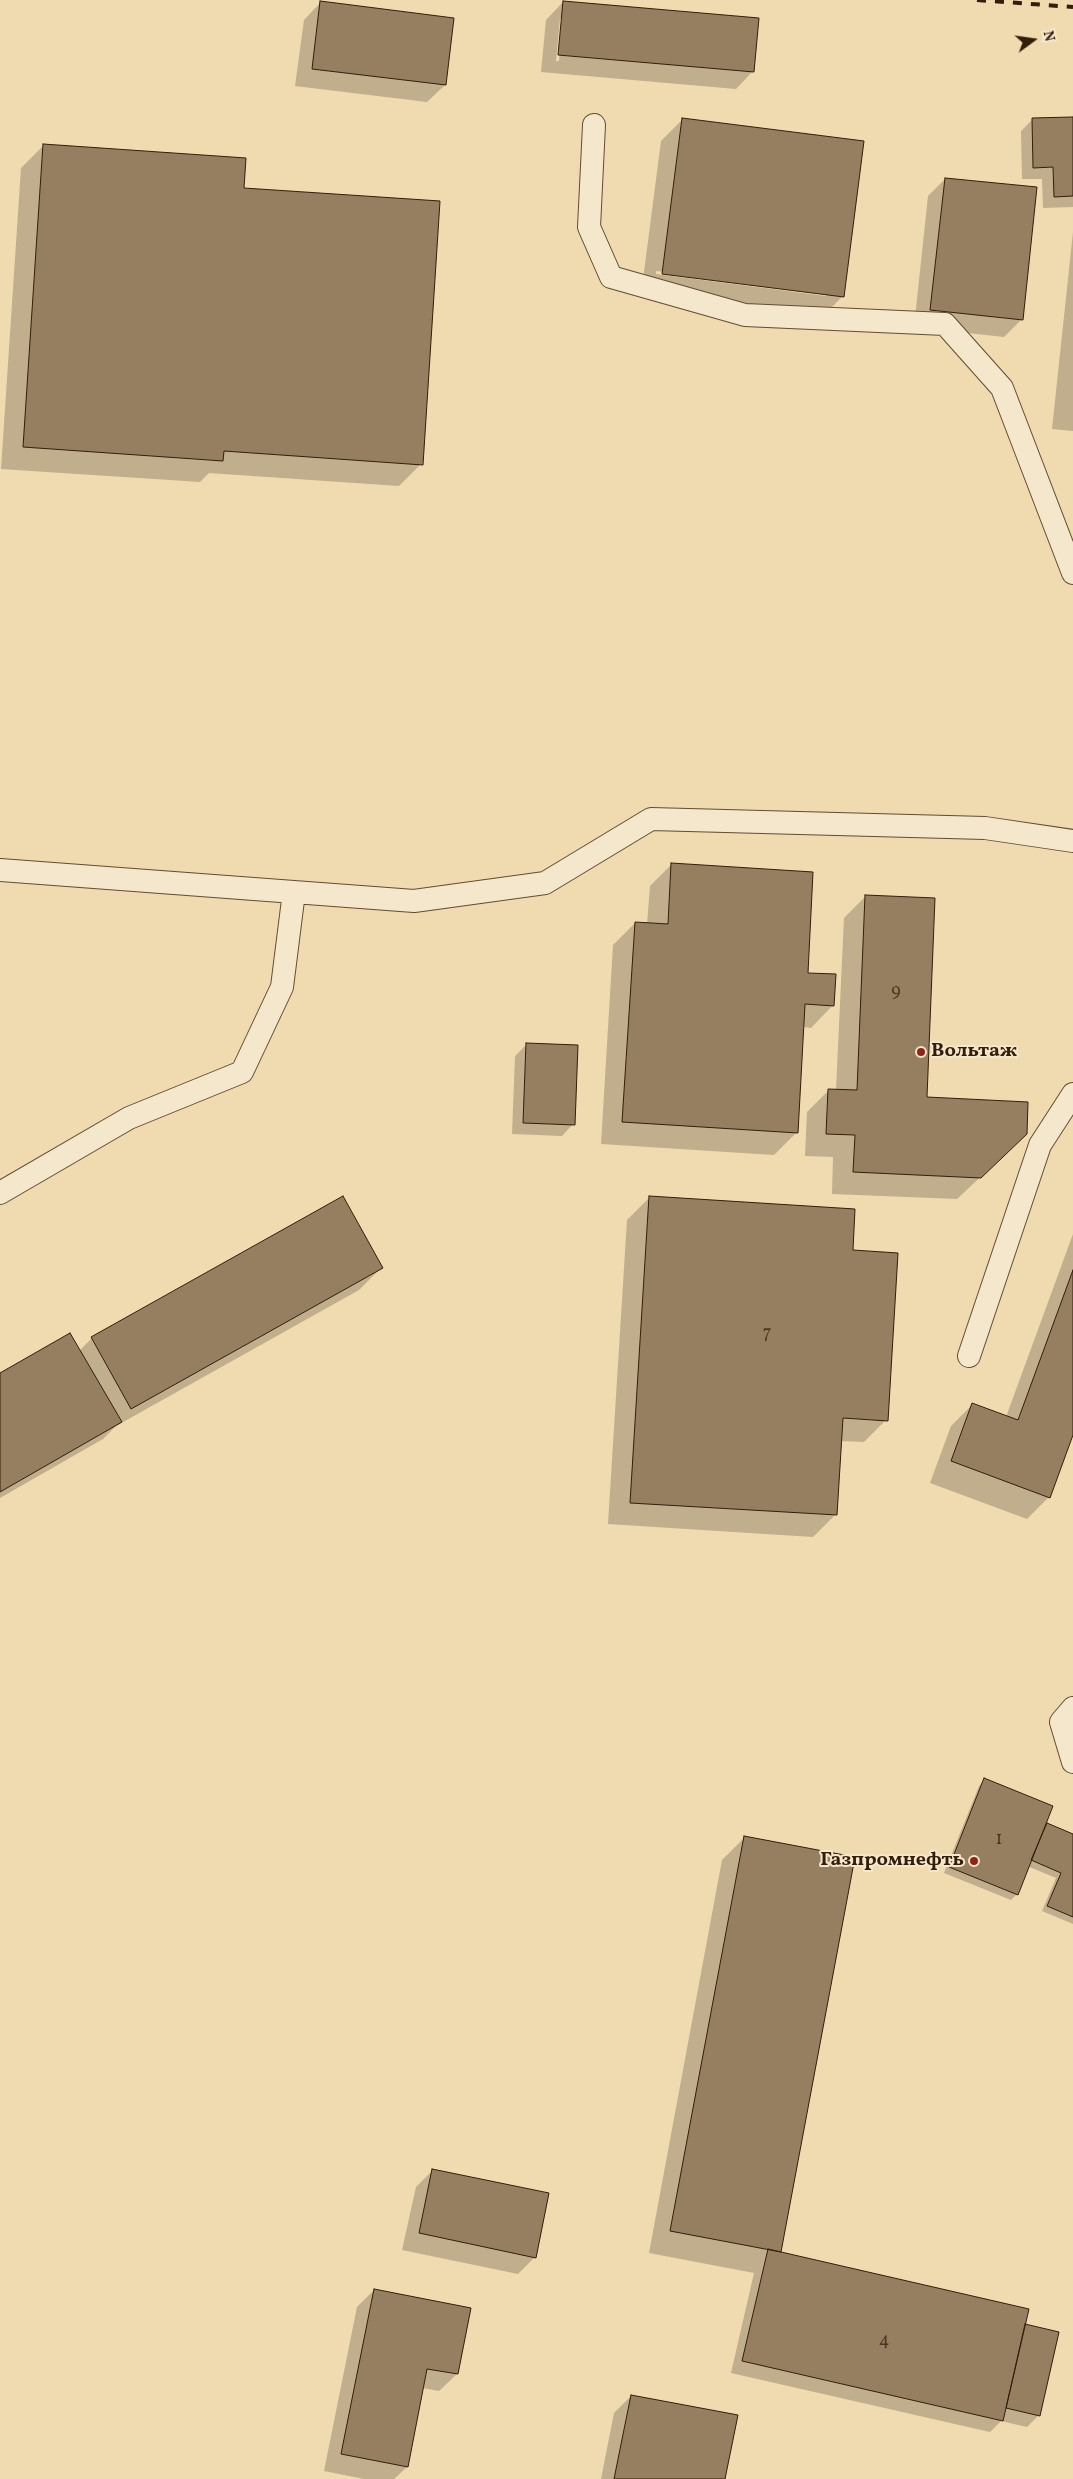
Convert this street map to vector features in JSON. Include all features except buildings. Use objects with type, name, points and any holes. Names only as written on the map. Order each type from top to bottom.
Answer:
[{"type":"lane","points":[[594,126],[589,227],[611,277],[745,315],[945,324],[1002,388],[1073,573]]},
{"type":"lane","points":[[0,870],[414,901],[545,883],[652,819],[985,828],[1073,841]]},
{"type":"lane","points":[[0,1193],[129,1118],[242,1072],[282,987],[294,892]]},
{"type":"lane","points":[[969,1356],[1040,1145],[1073,1094]]},
{"type":"lane","points":[[1073,1708],[1061,1722],[1073,1762]]},
{"type":"railway","points":[[977,0],[1073,7]]},
{"type":"place","name":"Вольтаж","points":[[921,1052]]},
{"type":"place","name":"Газпромнефть","points":[[974,1861]]}]
